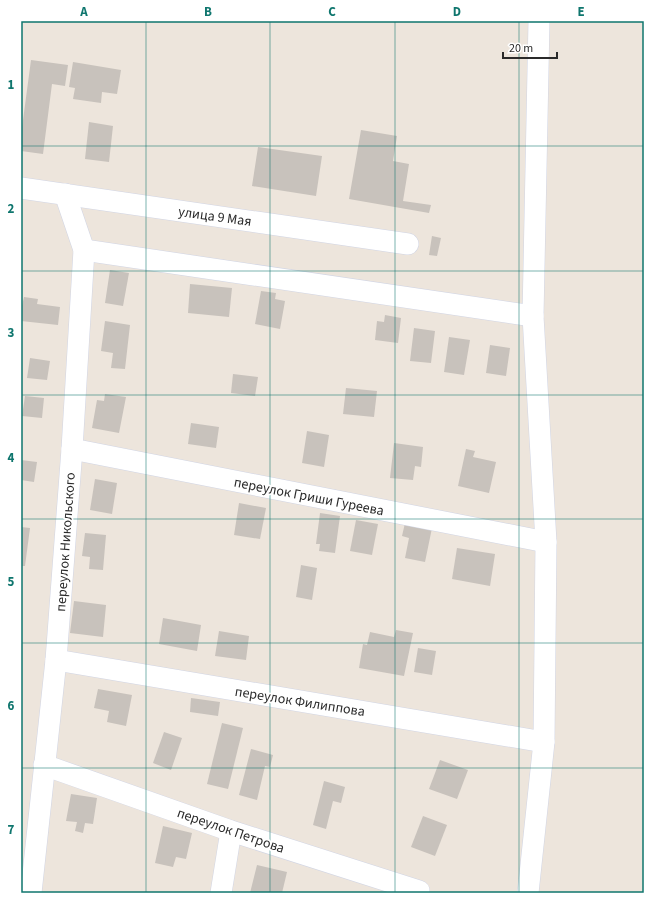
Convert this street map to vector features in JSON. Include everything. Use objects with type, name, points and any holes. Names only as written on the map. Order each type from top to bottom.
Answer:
[{"type":"street","points":[[528,893],[544,742],[546,542],[534,316],[539,21]]},
{"type":"street","name":"улица 9 Мая","points":[[21,188],[408,244]]},
{"type":"street","name":"переулок Никольского","points":[[31,893],[56,660],[72,449],[84,250],[65,194]]},
{"type":"street","points":[[84,250],[534,316]]},
{"type":"street","name":"переулок Гриши Гуреева","points":[[72,449],[546,542]]},
{"type":"street","name":"переулок Филиппова","points":[[56,660],[544,742]]},
{"type":"street","name":"переулок Петрова","points":[[44,764],[231,831],[419,892]]},
{"type":"street","points":[[221,893],[231,831]]},
{"type":"building","points":[[31,60],[68,65],[65,86],[52,84],[43,154],[21,151],[21,135]]},
{"type":"building","points":[[73,62],[121,70],[117,94],[102,92],[101,103],[73,99],[75,88],[69,87]]},
{"type":"building","points":[[89,122],[113,126],[109,162],[85,159]]},
{"type":"building","points":[[361,130],[397,136],[393,161],[409,164],[403,201],[431,205],[429,213],[349,199]]},
{"type":"building","points":[[258,147],[322,156],[316,196],[252,186]]},
{"type":"building","points":[[432,236],[441,238],[437,256],[429,255]]},
{"type":"building","points":[[110,270],[129,273],[123,306],[105,303]]},
{"type":"building","points":[[190,284],[232,288],[229,317],[188,313]]},
{"type":"building","points":[[261,291],[276,293],[275,299],[285,301],[280,329],[255,324]]},
{"type":"building","points":[[24,297],[38,299],[37,304],[60,307],[58,325],[21,321],[21,306]]},
{"type":"building","points":[[385,315],[401,318],[398,343],[375,340],[377,321],[384,322]]},
{"type":"building","points":[[105,321],[130,325],[125,369],[111,368],[113,353],[101,351]]},
{"type":"building","points":[[414,328],[435,331],[431,363],[410,361]]},
{"type":"building","points":[[449,337],[470,340],[464,375],[444,372]]},
{"type":"building","points":[[490,345],[510,348],[506,376],[486,373]]},
{"type":"building","points":[[30,358],[50,361],[47,380],[27,378]]},
{"type":"building","points":[[233,374],[258,377],[255,396],[231,393]]},
{"type":"building","points":[[346,388],[377,391],[374,417],[343,414]]},
{"type":"building","points":[[105,394],[126,397],[119,433],[92,428],[97,400],[104,401]]},
{"type":"building","points":[[25,396],[44,398],[42,418],[22,416]]},
{"type":"building","points":[[191,423],[219,427],[216,448],[188,444]]},
{"type":"building","points":[[307,431],[329,435],[324,467],[302,463]]},
{"type":"building","points":[[394,443],[423,447],[421,467],[415,466],[413,480],[390,478]]},
{"type":"building","points":[[466,449],[475,451],[473,457],[496,462],[489,493],[458,486]]},
{"type":"building","points":[[21,460],[37,462],[34,482],[21,480]]},
{"type":"building","points":[[95,479],[117,483],[112,514],[90,510]]},
{"type":"building","points":[[239,503],[266,508],[260,539],[234,535]]},
{"type":"building","points":[[320,513],[340,516],[335,553],[319,551],[320,544],[316,544]]},
{"type":"building","points":[[356,520],[378,524],[372,555],[350,551]]},
{"type":"building","points":[[405,523],[432,528],[425,562],[405,558],[409,538],[402,536]]},
{"type":"building","points":[[21,527],[30,528],[25,566],[21,566]]},
{"type":"building","points":[[85,533],[106,535],[103,570],[89,569],[90,557],[82,556]]},
{"type":"building","points":[[457,548],[495,554],[490,586],[452,579]]},
{"type":"building","points":[[301,565],[317,568],[312,600],[296,597]]},
{"type":"building","points":[[74,601],[106,605],[103,637],[70,633]]},
{"type":"building","points":[[163,618],[201,625],[197,651],[159,644]]},
{"type":"building","points":[[396,630],[413,633],[404,676],[359,668],[363,644],[367,645],[370,632],[394,637]]},
{"type":"building","points":[[219,631],[249,636],[246,660],[215,656]]},
{"type":"building","points":[[418,648],[436,651],[432,675],[414,672]]},
{"type":"building","points":[[98,689],[132,695],[126,726],[107,722],[109,711],[94,708]]},
{"type":"building","points":[[191,698],[220,702],[218,716],[190,712]]},
{"type":"building","points":[[222,723],[243,728],[228,789],[207,784]]},
{"type":"building","points":[[164,732],[182,738],[171,770],[153,763]]},
{"type":"building","points":[[251,749],[273,755],[270,767],[265,766],[257,800],[239,795]]},
{"type":"building","points":[[440,760],[468,770],[457,799],[429,789]]},
{"type":"building","points":[[324,781],[345,787],[341,803],[333,801],[326,829],[313,825]]},
{"type":"building","points":[[71,794],[97,798],[93,824],[85,823],[83,833],[75,831],[77,822],[66,821]]},
{"type":"building","points":[[423,816],[447,825],[435,856],[411,847]]},
{"type":"building","points":[[163,826],[192,833],[186,859],[176,857],[173,867],[155,863]]},
{"type":"building","points":[[257,865],[287,872],[282,893],[250,893]]}]
